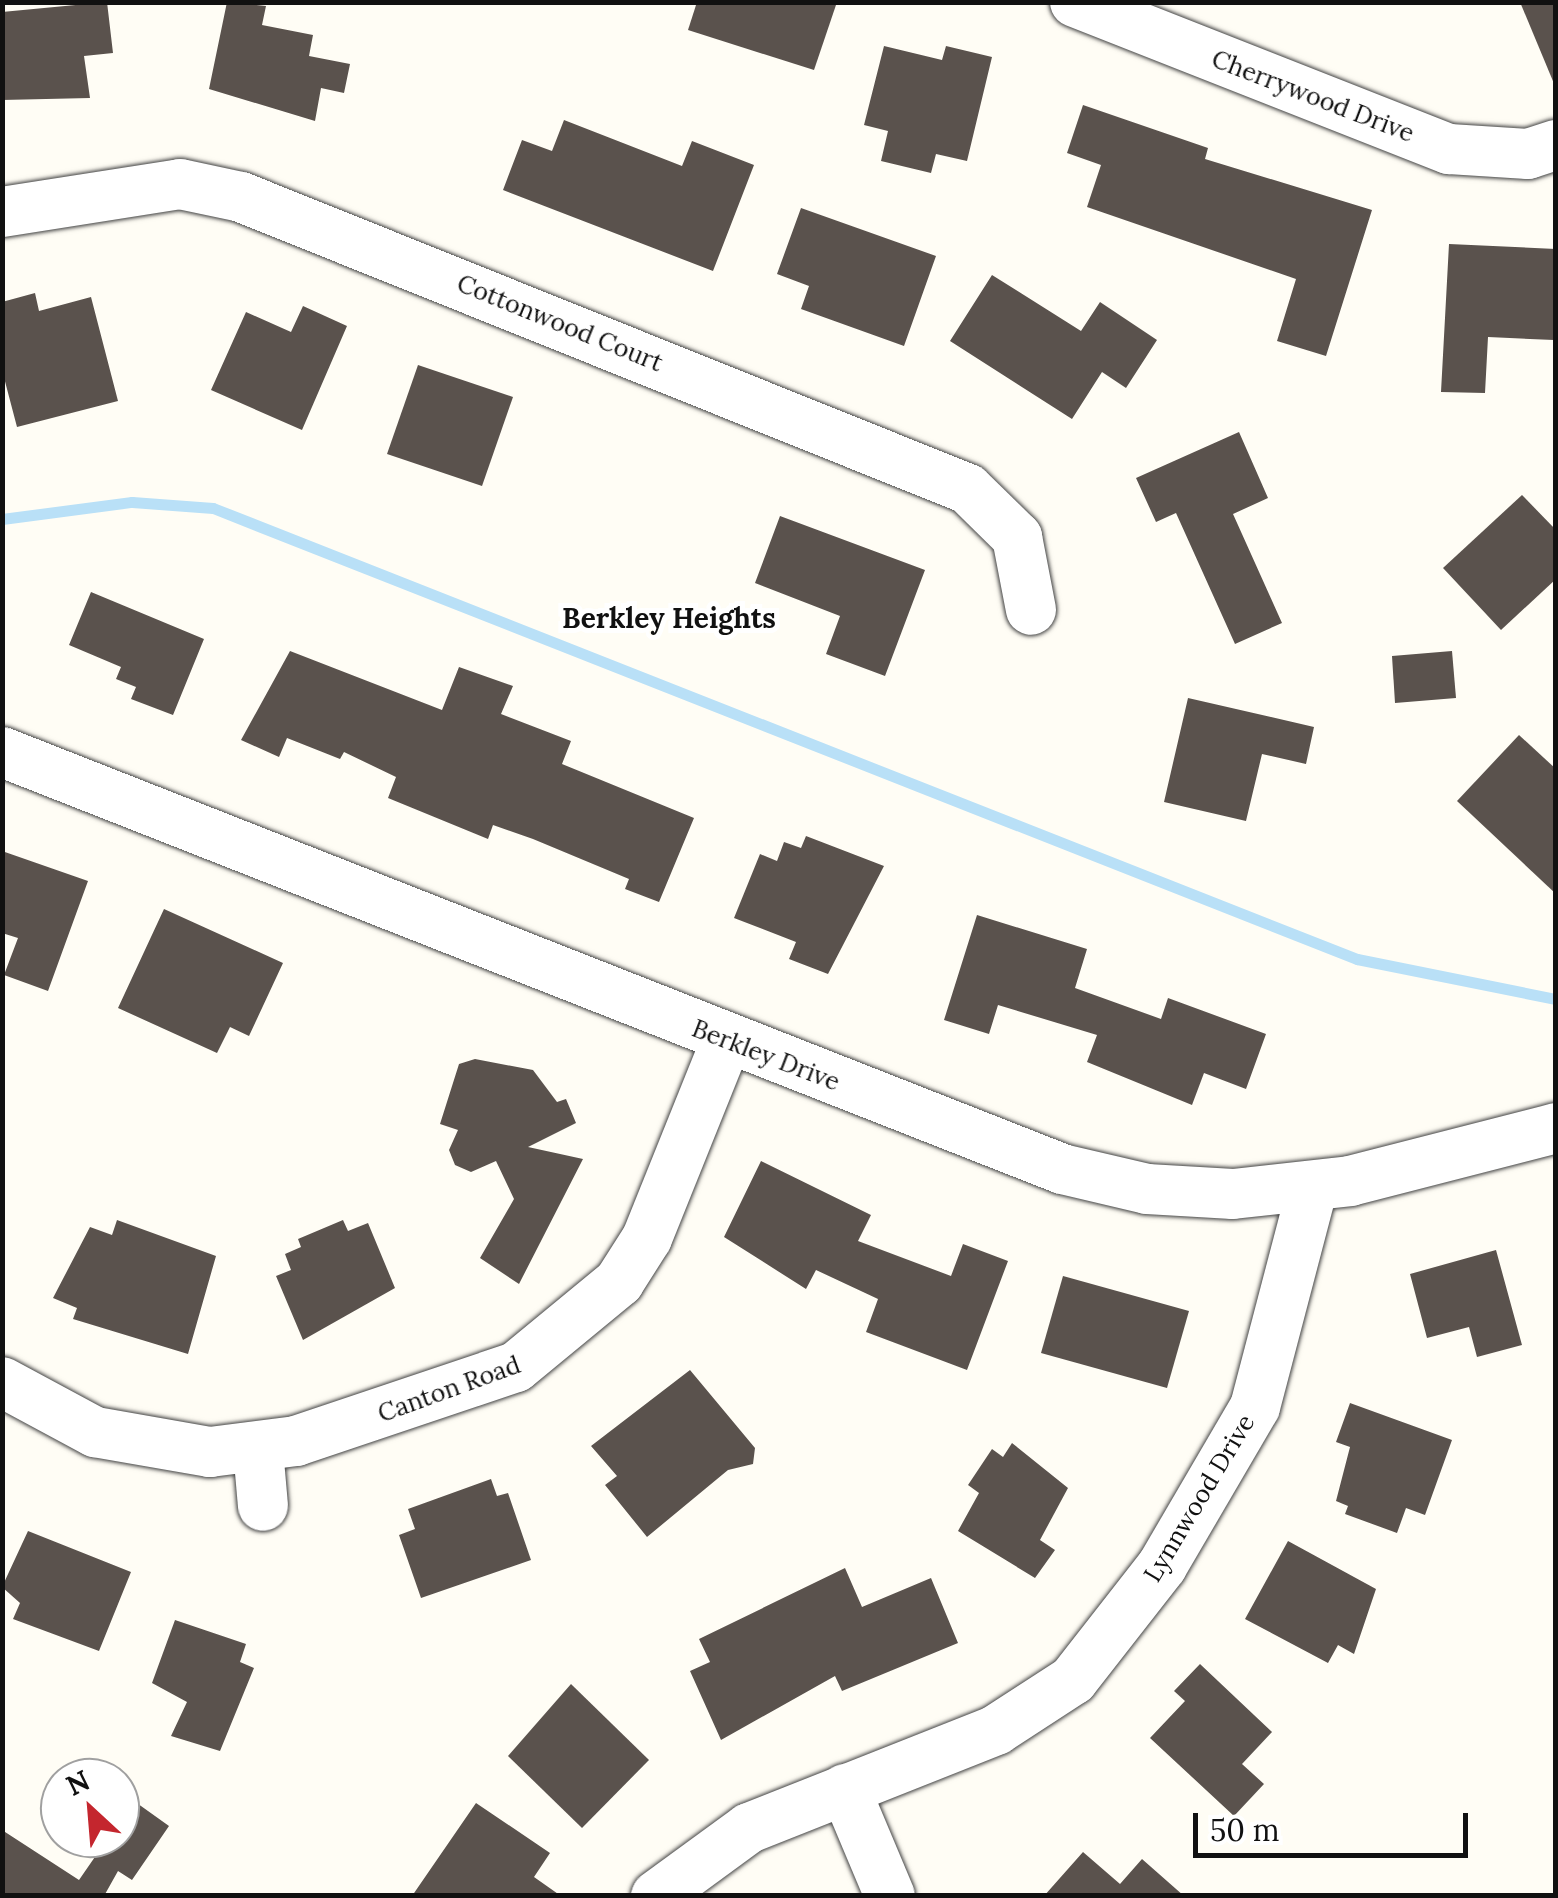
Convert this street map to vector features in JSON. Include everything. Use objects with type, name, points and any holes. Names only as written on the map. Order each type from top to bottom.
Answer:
[{"type":"street","name":"Cherrywood Drive","points":[[1075,2],[1449,150],[1528,154],[1556,145]]},
{"type":"street","name":"Cottonwood Court","points":[[2,212],[180,184],[242,197],[968,488],[1017,537],[1030,610]]},
{"type":"street","name":"Berkley Drive","points":[[2,752],[1062,1169],[1146,1189],[1313,1186],[1556,1128]]},
{"type":"street","name":"Canton Road","points":[[2,1382],[96,1432],[151,1448],[258,1450],[516,1368],[590,1314],[646,1238],[726,1039]]},
{"type":"street","name":"Lynnwood Drive","points":[[656,1896],[749,1828],[996,1730],[1074,1680],[1152,1580],[1255,1406],[1313,1186]]},
{"type":"street","points":[[258,1450],[263,1506]]},
{"type":"street","points":[[845,1790],[890,1896]]},
{"type":"building","points":[[107,2],[113,53],[84,56],[90,98],[2,100],[2,12]]},
{"type":"building","points":[[227,2],[266,6],[262,25],[313,35],[309,56],[350,64],[344,93],[321,88],[315,121],[209,89]]},
{"type":"building","points":[[697,2],[837,2],[814,70],[688,30]]},
{"type":"building","points":[[1520,2],[1556,2],[1556,86],[1555,86]]},
{"type":"building","points":[[884,46],[942,60],[946,46],[992,57],[967,161],[936,154],[931,173],[881,161],[888,131],[864,125]]},
{"type":"building","points":[[1083,105],[1208,148],[1205,159],[1372,210],[1326,356],[1277,341],[1296,279],[1087,207],[1101,165],[1067,153]]},
{"type":"building","points":[[564,120],[682,166],[692,141],[754,165],[713,271],[503,190],[522,140],[552,151]]},
{"type":"building","points":[[801,208],[936,256],[904,346],[801,309],[809,286],[777,274]]},
{"type":"building","points":[[1449,244],[1556,249],[1554,340],[1488,337],[1485,393],[1441,392]]},
{"type":"building","points":[[992,275],[1081,331],[1100,302],[1157,340],[1126,388],[1102,372],[1072,419],[950,341]]},
{"type":"building","points":[[35,293],[39,311],[91,297],[118,401],[17,427],[2,370],[2,302]]},
{"type":"building","points":[[303,306],[347,326],[302,430],[211,390],[246,312],[291,332]]},
{"type":"building","points":[[418,365],[513,397],[482,486],[387,454]]},
{"type":"building","points":[[1239,432],[1268,498],[1233,514],[1282,623],[1235,644],[1176,513],[1156,522],[1136,478]]},
{"type":"building","points":[[1522,495],[1556,530],[1556,579],[1501,630],[1443,568]]},
{"type":"building","points":[[780,516],[925,570],[885,676],[826,654],[840,616],[755,583]]},
{"type":"building","points":[[91,592],[204,639],[173,715],[131,699],[136,687],[116,679],[121,667],[69,645]]},
{"type":"building","points":[[290,651],[442,710],[459,667],[513,686],[501,714],[571,741],[562,764],[694,818],[659,902],[625,889],[629,879],[533,839],[493,825],[488,839],[388,798],[396,777],[344,752],[340,759],[287,738],[279,757],[241,740]]},
{"type":"building","points":[[1452,651],[1456,698],[1395,703],[1392,656]]},
{"type":"building","points":[[1188,698],[1314,727],[1306,764],[1262,754],[1246,821],[1164,802]]},
{"type":"building","points":[[1519,735],[1556,769],[1556,894],[1457,801]]},
{"type":"building","points":[[806,836],[884,866],[828,974],[789,959],[796,942],[734,918],[760,854],[777,861],[784,842],[801,848]]},
{"type":"building","points":[[2,851],[88,881],[48,991],[4,975],[18,938],[2,933]]},
{"type":"building","points":[[164,909],[283,963],[249,1036],[230,1027],[217,1053],[118,1008]]},
{"type":"building","points":[[977,915],[1087,949],[1075,988],[1161,1019],[1168,998],[1266,1034],[1246,1089],[1204,1073],[1192,1105],[1087,1062],[1097,1035],[998,1005],[989,1034],[944,1020]]},
{"type":"building","points":[[475,1059],[533,1070],[557,1102],[566,1099],[576,1123],[528,1147],[583,1159],[519,1284],[480,1258],[514,1199],[496,1161],[471,1172],[455,1165],[449,1150],[458,1130],[440,1124],[459,1064]]},
{"type":"building","points":[[761,1161],[871,1215],[858,1241],[951,1276],[963,1244],[1008,1261],[967,1370],[866,1332],[878,1299],[816,1270],[806,1289],[724,1237]]},
{"type":"building","points":[[117,1220],[216,1256],[188,1354],[73,1319],[77,1308],[53,1298],[90,1227],[112,1235]]},
{"type":"building","points":[[343,1220],[348,1231],[368,1223],[395,1288],[303,1340],[276,1276],[291,1270],[285,1254],[301,1247],[298,1239]]},
{"type":"building","points":[[1496,1250],[1522,1345],[1477,1357],[1469,1327],[1427,1338],[1410,1274]]},
{"type":"building","points":[[1063,1276],[1189,1311],[1167,1388],[1041,1353]]},
{"type":"building","points":[[690,1370],[755,1448],[753,1464],[728,1470],[647,1537],[605,1485],[617,1476],[591,1446]]},
{"type":"building","points":[[1350,1403],[1452,1440],[1425,1515],[1406,1508],[1397,1533],[1345,1514],[1348,1506],[1336,1501],[1350,1447],[1336,1442]]},
{"type":"building","points":[[1012,1443],[1068,1488],[1040,1540],[1055,1550],[1035,1578],[958,1531],[979,1493],[968,1485],[992,1449],[1003,1457]]},
{"type":"building","points":[[491,1479],[497,1496],[508,1493],[531,1560],[421,1598],[399,1535],[415,1529],[408,1509]]},
{"type":"building","points":[[28,1531],[131,1572],[99,1651],[13,1619],[20,1603],[2,1587]]},
{"type":"building","points":[[1288,1541],[1376,1589],[1354,1654],[1338,1645],[1328,1663],[1245,1619]]},
{"type":"building","points":[[845,1568],[862,1607],[931,1578],[958,1643],[842,1691],[835,1676],[721,1740],[690,1671],[710,1662],[699,1639]]},
{"type":"building","points":[[175,1620],[246,1644],[240,1662],[254,1668],[220,1751],[171,1736],[187,1702],[152,1683]]},
{"type":"building","points":[[1200,1664],[1272,1732],[1242,1764],[1264,1784],[1234,1816],[1150,1738],[1185,1701],[1174,1691]]},
{"type":"building","points":[[571,1684],[649,1760],[582,1828],[508,1756]]},
{"type":"building","points":[[476,1803],[550,1853],[534,1877],[561,1896],[412,1896]]},
{"type":"building","points":[[140,1805],[169,1826],[132,1880],[118,1871],[104,1896],[2,1896],[2,1830],[79,1880],[94,1858],[140,1858]]},
{"type":"building","points":[[1083,1852],[1120,1884],[1142,1859],[1184,1896],[1044,1896]]},
{"type":"waterway","points":[[2,519],[132,502],[213,508],[1357,959],[1556,999]]},
{"type":"district","name":"Berkley Heights","points":[[669,618]]}]
